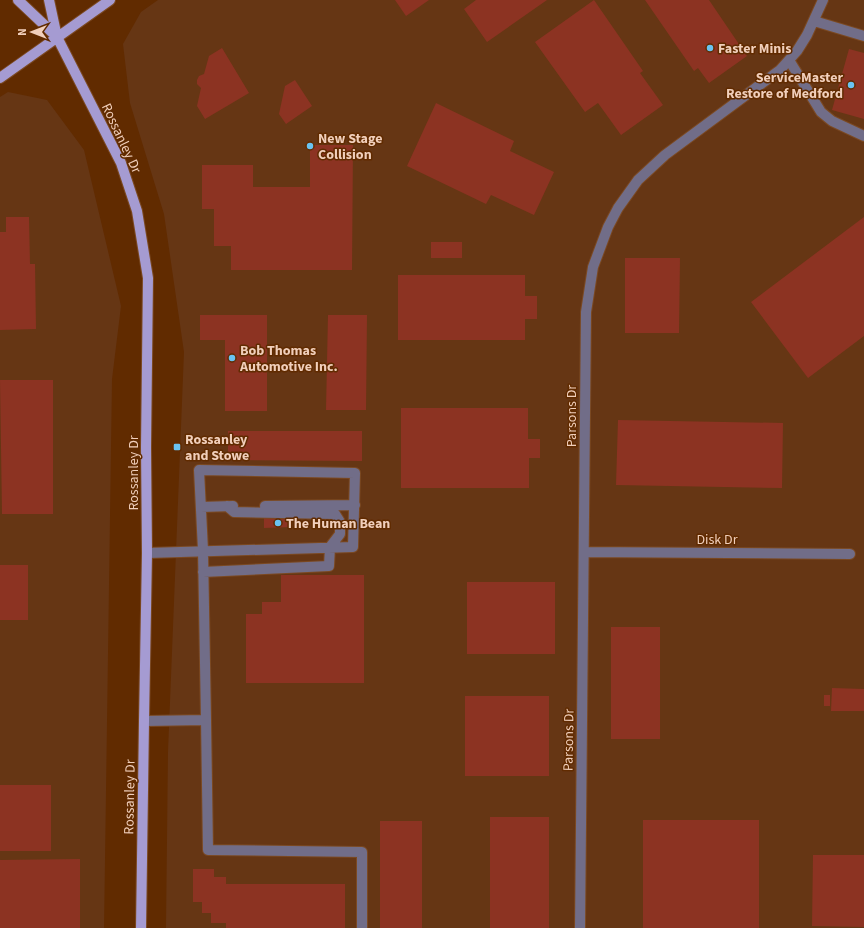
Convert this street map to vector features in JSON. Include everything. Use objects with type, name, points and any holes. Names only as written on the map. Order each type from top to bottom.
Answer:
[{"type":"main road","points":[[18,0],[57,37]]},
{"type":"main road","points":[[49,0],[57,37]]},
{"type":"main road","points":[[0,78],[110,0]]},
{"type":"main road","name":"Rossanley Dr","points":[[57,37],[121,163],[137,211],[148,278],[146,447],[147,553],[141,928]]},
{"type":"street","name":"Parsons Dr","points":[[580,928],[586,312],[593,267],[608,226],[618,208],[638,180],[659,160],[780,70],[797,51],[807,35],[823,0]]},
{"type":"street","points":[[814,21],[864,36]]},
{"type":"street","points":[[789,60],[821,112],[832,121],[864,136]]},
{"type":"street","points":[[147,553],[203,550],[353,547],[355,473],[199,470],[203,550],[208,850],[362,852],[362,928]]},
{"type":"street","points":[[201,507],[355,505]]},
{"type":"street","points":[[203,572],[329,566],[330,547],[340,534],[340,522],[335,514],[234,512],[227,506]]},
{"type":"street","name":"Disk Dr","points":[[584,552],[850,554]]},
{"type":"street","points":[[144,721],[206,720]]},
{"type":"shaded area","points":[[158,0],[864,0],[864,928],[166,928],[168,752],[184,352],[164,214],[130,103],[123,44],[141,12]]},
{"type":"shaded area","points":[[8,92],[47,100],[84,150],[121,306],[112,379],[104,928],[0,928],[0,97]]},
{"type":"building","points":[[395,0],[429,0],[406,16]]},
{"type":"building","points":[[476,0],[547,0],[487,42],[464,9]]},
{"type":"building","points":[[594,0],[643,71],[640,73],[663,105],[621,135],[598,103],[585,112],[535,42]]},
{"type":"building","name":"Faster Minis","points":[[645,0],[709,0],[747,56],[709,83],[698,68],[694,71]]},
{"type":"building","points":[[222,48],[249,93],[205,119],[197,106],[201,88],[197,84],[197,80],[199,76],[204,74],[209,56]]},
{"type":"building","name":"ServiceMaster Restore of Medford","points":[[849,49],[864,53],[864,119],[832,110]]},
{"type":"building","points":[[295,80],[312,106],[286,124],[279,114],[285,86]]},
{"type":"building","points":[[436,103],[514,141],[510,151],[554,172],[534,215],[491,195],[486,204],[407,166]]},
{"type":"building","points":[[310,145],[353,145],[352,270],[231,270],[231,246],[214,246],[214,209],[202,209],[202,165],[253,165],[253,187],[310,187]]},
{"type":"building","points":[[6,217],[29,217],[30,264],[35,264],[36,329],[0,330],[0,232],[6,232]]},
{"type":"building","points":[[864,217],[864,336],[808,378],[751,302]]},
{"type":"building","points":[[431,242],[462,242],[462,258],[431,258]]},
{"type":"building","points":[[625,258],[680,258],[679,333],[625,333]]},
{"type":"building","points":[[398,275],[525,275],[525,296],[537,296],[537,319],[525,319],[525,340],[398,340]]},
{"type":"building","points":[[200,315],[267,315],[267,411],[225,411],[225,340],[200,340]]},
{"type":"building","points":[[328,315],[367,315],[366,410],[326,410]]},
{"type":"building","points":[[0,380],[53,380],[53,514],[2,514]]},
{"type":"building","points":[[401,408],[528,408],[528,439],[540,439],[540,458],[529,458],[529,488],[401,488]]},
{"type":"building","points":[[618,420],[783,423],[782,488],[616,485]]},
{"type":"building","points":[[228,431],[362,431],[362,461],[228,460]]},
{"type":"building","name":"The Human Bean","points":[[264,518],[291,518],[292,527],[264,528]]},
{"type":"building","points":[[0,565],[28,565],[28,620],[0,620]]},
{"type":"building","points":[[281,575],[364,575],[364,683],[246,683],[246,614],[262,614],[262,602],[281,602]]},
{"type":"building","points":[[467,582],[555,582],[555,654],[467,654]]},
{"type":"building","points":[[611,627],[660,627],[660,739],[611,739]]},
{"type":"building","points":[[832,688],[864,689],[864,711],[831,711]]},
{"type":"building","points":[[824,695],[830,695],[830,706],[824,706]]},
{"type":"building","points":[[465,696],[549,696],[549,776],[465,776]]},
{"type":"building","points":[[0,785],[51,785],[51,851],[0,851]]},
{"type":"building","points":[[490,817],[549,817],[549,928],[490,928]]},
{"type":"building","points":[[643,820],[759,820],[759,928],[643,928]]},
{"type":"building","points":[[380,821],[422,821],[422,928],[380,928]]},
{"type":"building","points":[[813,855],[864,855],[864,927],[812,926]]},
{"type":"building","points":[[80,859],[80,928],[0,928],[0,860]]},
{"type":"building","points":[[193,869],[214,869],[214,877],[226,877],[226,884],[345,884],[345,928],[226,928],[226,923],[211,923],[211,913],[202,913],[202,902],[193,902]]},
{"type":"place","name":"Faster Minis","points":[[710,48]]},
{"type":"place","name":"ServiceMaster Restore of Medford","points":[[851,85]]},
{"type":"place","name":"New Stage Collision","points":[[310,146]]},
{"type":"place","name":"Bob Thomas Automotive Inc.","points":[[232,358]]},
{"type":"place","name":"Rossanley and Stowe","points":[[177,447]]},
{"type":"place","name":"The Human Bean","points":[[278,523]]}]
